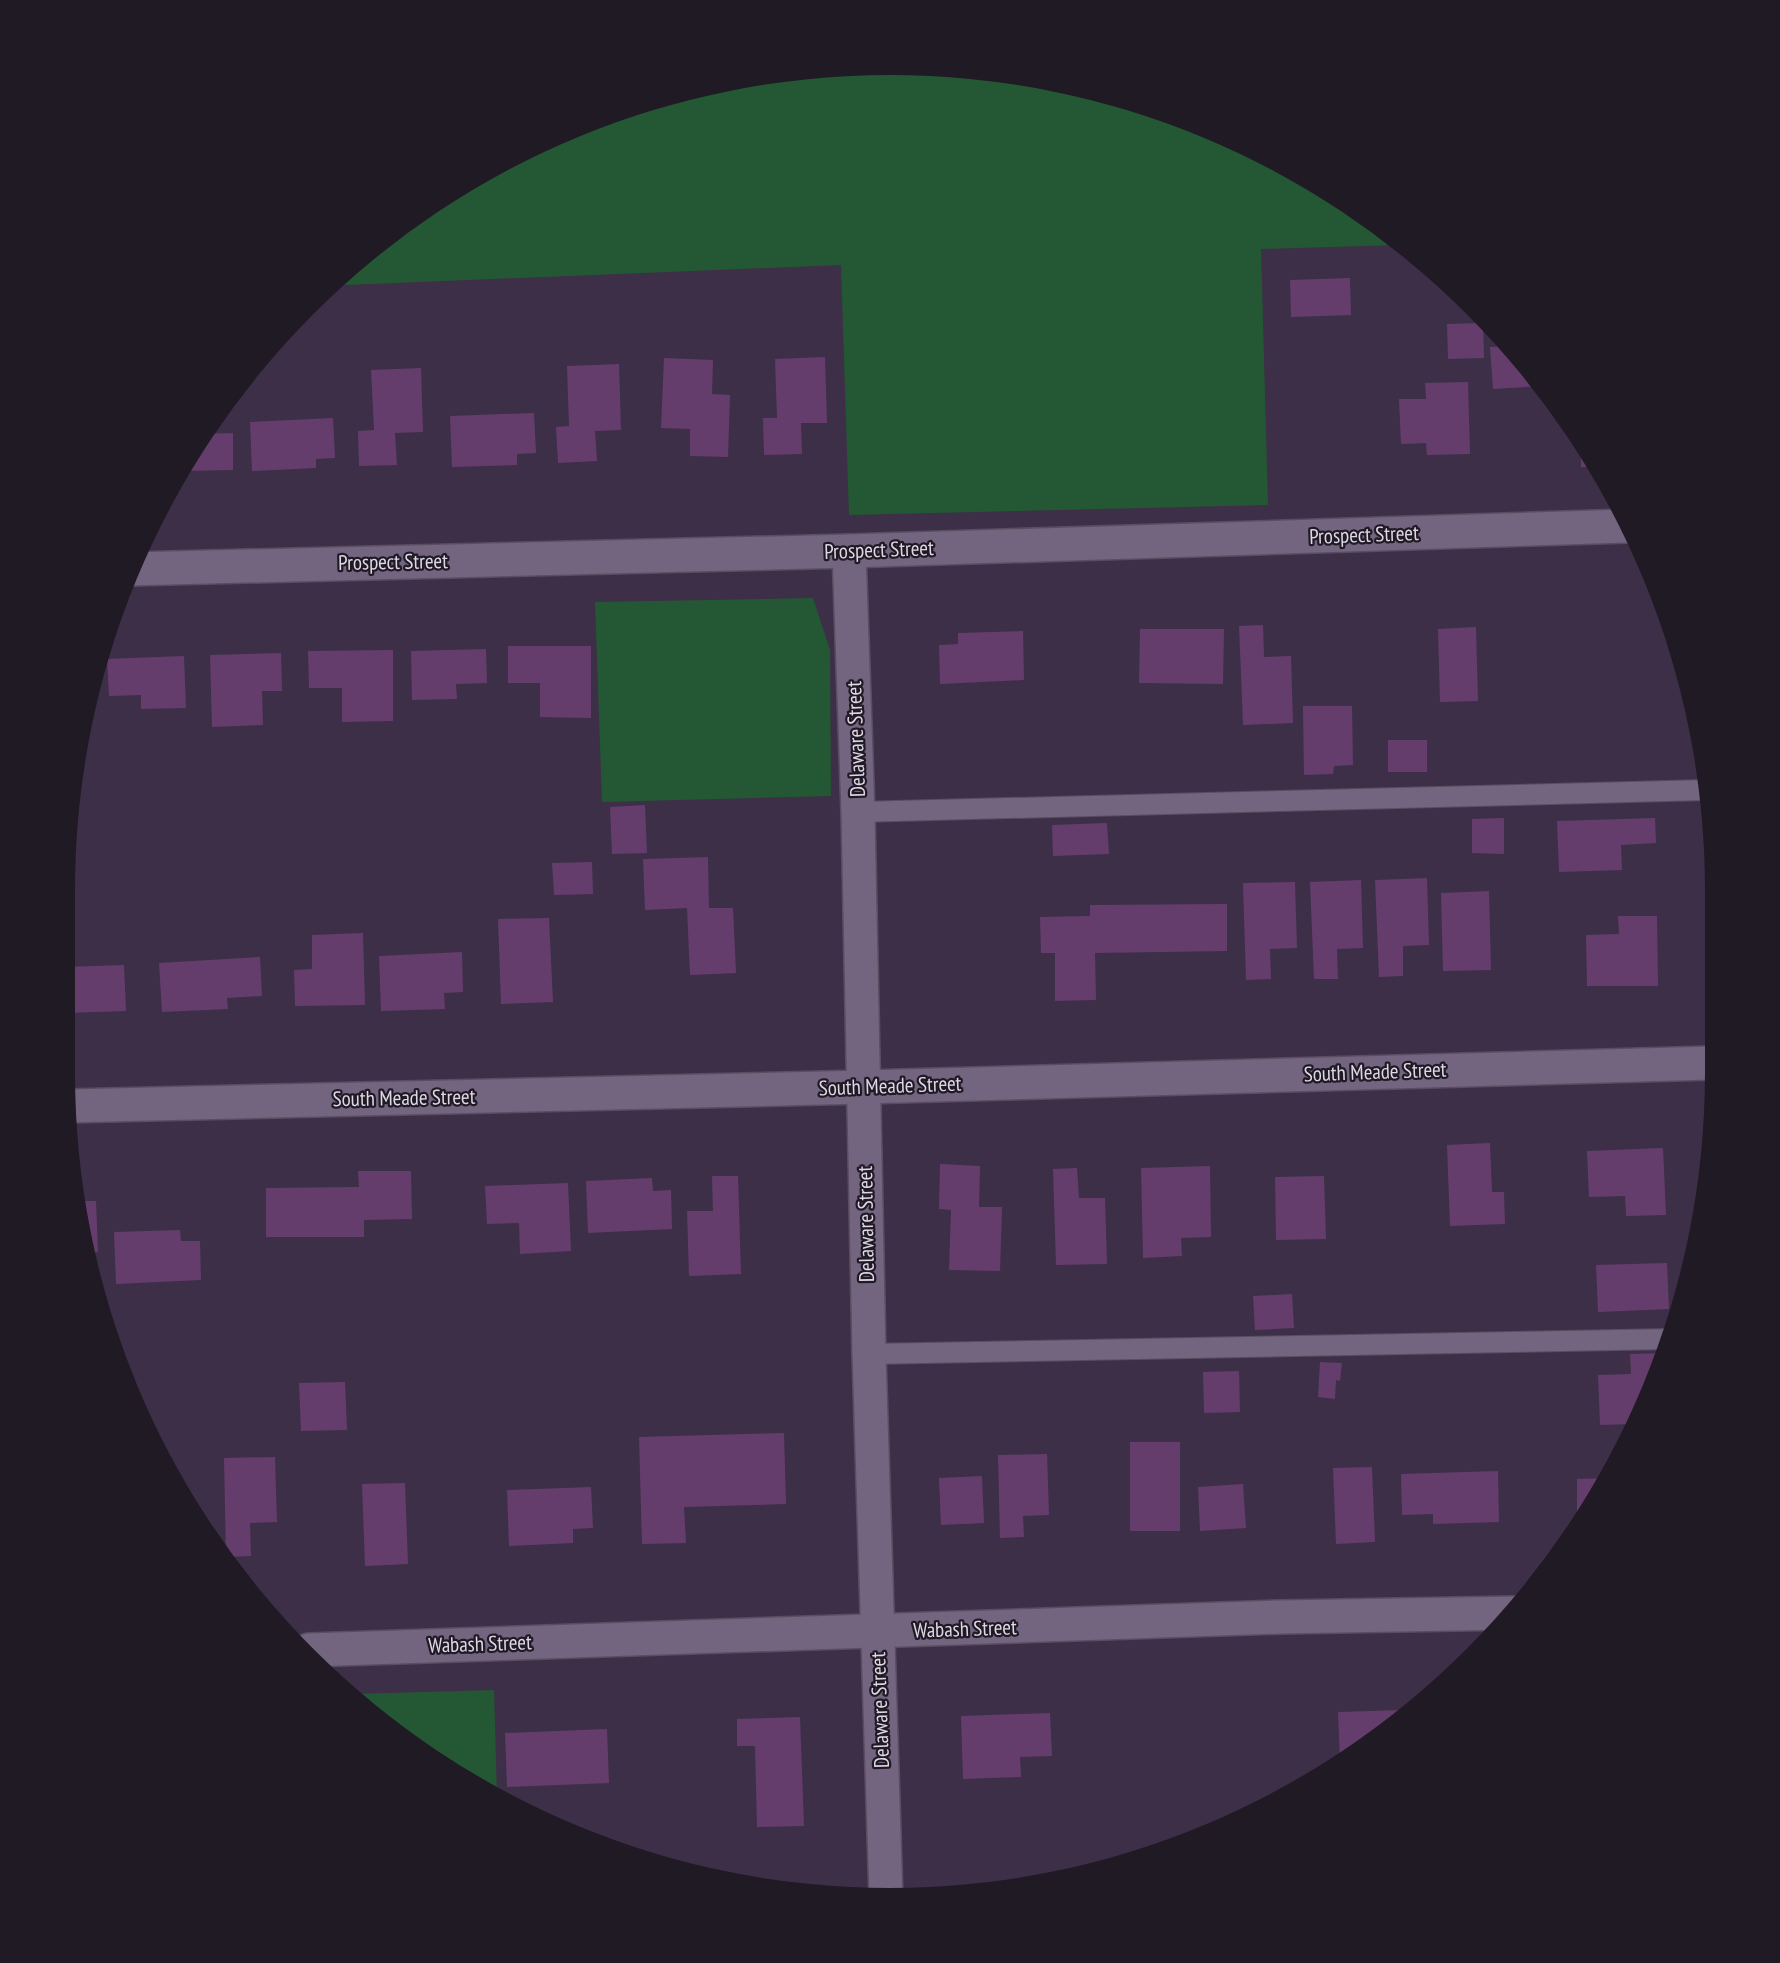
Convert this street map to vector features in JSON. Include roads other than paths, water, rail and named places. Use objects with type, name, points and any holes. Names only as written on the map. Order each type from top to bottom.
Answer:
[{"type":"street","name":"Prospect Street","points":[[141,569],[1619,526]]},
{"type":"street","name":"Delaware Street","points":[[849,550],[858,812],[869,1353],[886,1888]]},
{"type":"street","name":"South Meade Street","points":[[76,1106],[864,1087],[1705,1063]]},
{"type":"street","name":"Wabash Street","points":[[315,1650],[1281,1617],[1500,1613]]},
{"type":"lane","points":[[858,812],[1699,790]]},
{"type":"lane","points":[[869,1353],[1660,1339]]}]
